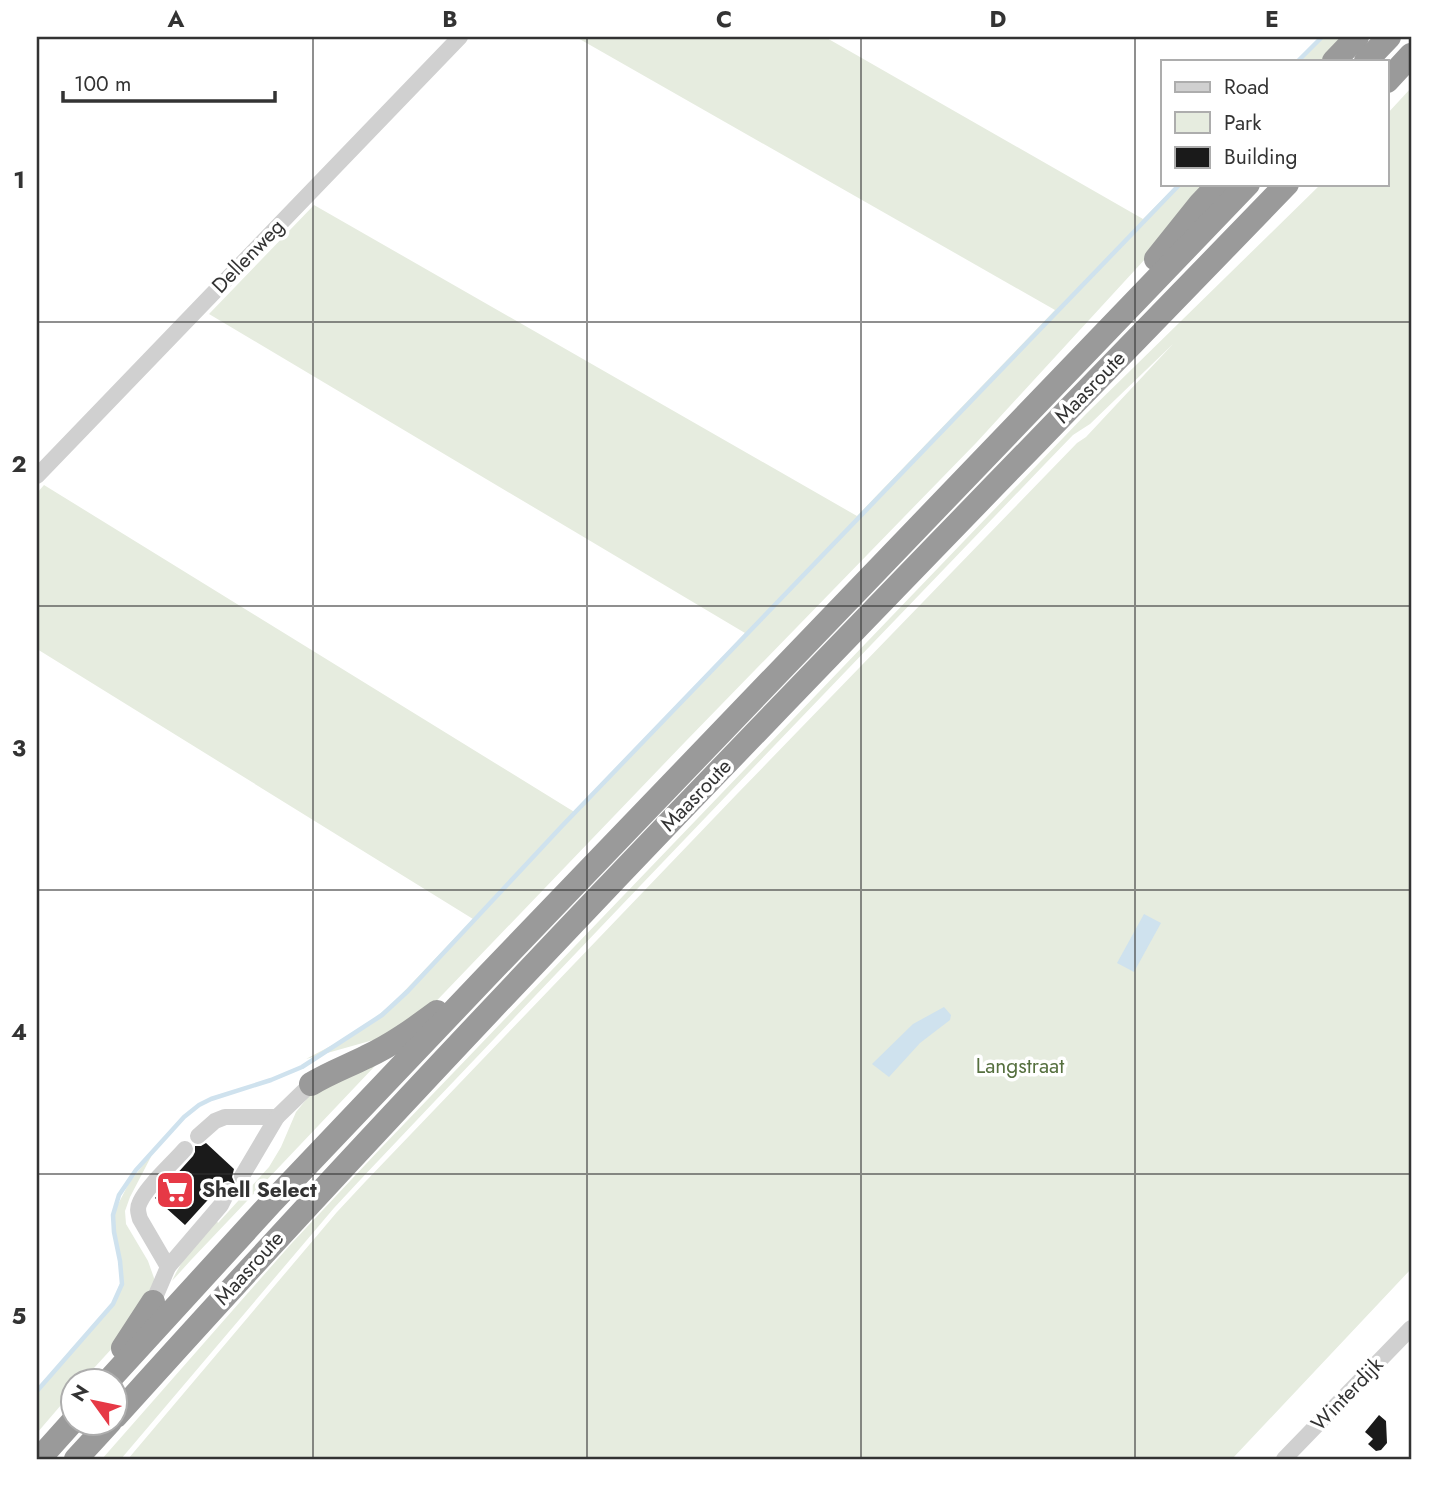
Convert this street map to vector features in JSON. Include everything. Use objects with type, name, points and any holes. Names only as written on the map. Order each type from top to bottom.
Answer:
[{"type":"highway","points":[[1335,60],[1357,37]]},
{"type":"highway","points":[[1367,60],[1389,37]]},
{"type":"highway","points":[[1388,79],[1411,55]]},
{"type":"highway","points":[[1067,372],[1217,186]]},
{"type":"highway","name":"Maasroute","points":[[123,1366],[271,1203],[486,977],[1246,186]]},
{"type":"highway","name":"Maasroute","points":[[130,1400],[417,1087],[1285,186]]},
{"type":"highway","points":[[311,1084],[390,1044],[486,977]]},
{"type":"highway","points":[[112,1366],[153,1302]]},
{"type":"highway","points":[[38,1459],[60,1435]]},
{"type":"highway","points":[[76,1459],[98,1436]]},
{"type":"street","name":"Dellenweg","points":[[37,476],[460,37]]},
{"type":"street","points":[[242,1176],[277,1117],[311,1084]]},
{"type":"street","points":[[198,1136],[215,1121],[225,1117],[277,1117]]},
{"type":"street","points":[[168,1267],[140,1219],[138,1210],[145,1192],[185,1149]]},
{"type":"street","points":[[153,1302],[168,1267],[221,1205],[228,1191]]},
{"type":"street","name":"Winterdijk","points":[[1284,1459],[1411,1328]]},
{"type":"green space","points":[[576,37],[825,37],[1143,219],[1176,186],[1212,186],[976,443],[421,1017],[384,1037],[306,1059],[359,1031],[393,1003],[473,919],[37,649],[37,493],[44,485],[576,813],[745,633],[209,314],[314,205],[857,516],[1055,310]]},
{"type":"green space","points":[[1321,37],[1347,37],[1326,60],[1298,60]]},
{"type":"green space","name":"Langstraat","points":[[1411,88],[1411,1269],[1232,1459],[128,1459],[365,1182],[1173,344],[1090,424],[1073,435],[361,1179],[121,1459],[102,1459],[122,1436],[130,1436],[130,1427],[291,1244],[380,1149],[1086,414],[1319,186],[1388,186],[1388,113]]},
{"type":"green space","points":[[392,1048],[172,1281],[197,1242],[269,1167],[296,1112],[314,1090]]},
{"type":"green space","points":[[154,1151],[125,1211],[126,1224],[148,1261],[154,1278],[154,1288],[126,1333],[96,1366],[60,1366],[60,1406],[37,1433],[37,1388],[112,1305],[121,1281],[114,1230],[115,1210],[129,1183]]},
{"type":"water","points":[[1144,914],[1161,923],[1134,972],[1117,963]]},
{"type":"water","points":[[944,1007],[951,1015],[950,1020],[920,1043],[889,1077],[872,1064],[913,1024]]},
{"type":"building","points":[[206,1143],[234,1169],[232,1177],[235,1184],[228,1181],[222,1183],[185,1225],[155,1198],[193,1156],[195,1146]]},
{"type":"building","points":[[1379,1415],[1386,1421],[1387,1443],[1381,1450],[1376,1451],[1368,1444],[1373,1439],[1365,1432]]},
{"type":"waterway","points":[[1299,60],[1322,37]]},
{"type":"waterway","points":[[37,1391],[113,1304],[122,1284],[113,1215],[119,1195],[136,1170],[184,1117],[211,1099],[302,1067],[382,1015],[408,991],[562,826],[1178,186]]},
{"type":"place","name":"Shell Select","points":[[175,1190]]}]
